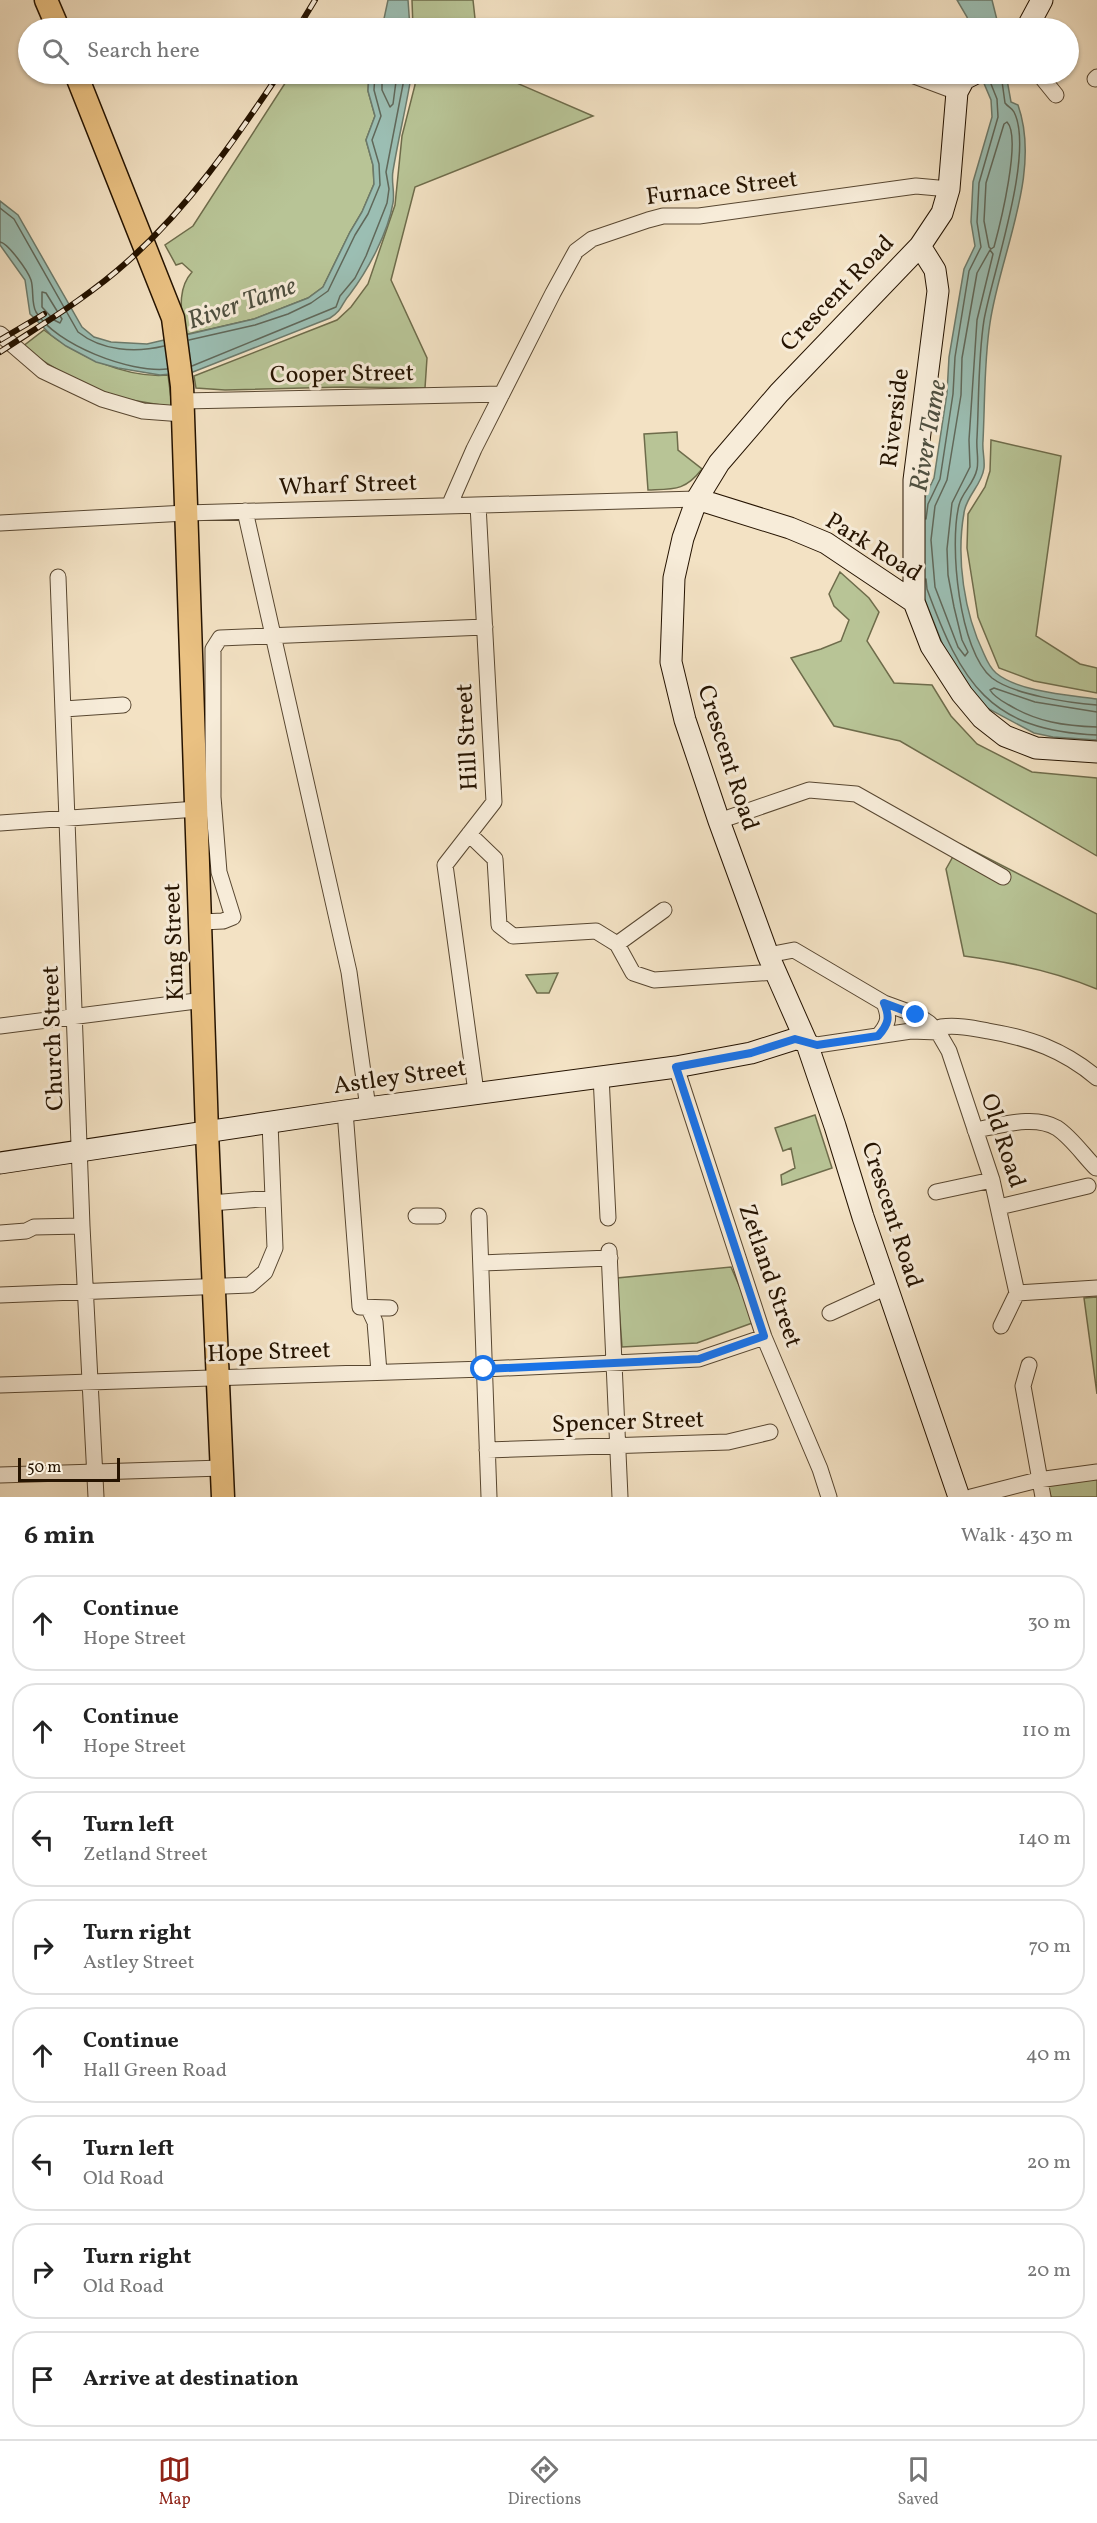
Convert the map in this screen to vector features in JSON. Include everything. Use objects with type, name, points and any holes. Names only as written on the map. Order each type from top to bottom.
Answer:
[{"type":"main road","points":[[1032,18],[1042,0]]},
{"type":"main road","points":[[48,4],[54,18]]},
{"type":"main road","name":"King Street","points":[[80,84],[173,318],[183,401],[202,922],[207,1132],[223,1497]]},
{"type":"main road","points":[[957,92],[961,84]]},
{"type":"main road","name":"Crescent Road","points":[[957,92],[949,189],[942,213],[920,246],[779,393],[719,463],[697,499],[683,538],[674,578],[671,662],[685,720],[719,821],[772,963],[806,1041],[959,1497]]},
{"type":"main road","name":"Riverside","points":[[914,602],[912,513],[914,480],[938,291],[935,270],[920,246]]},
{"type":"main road","name":"Park Road","points":[[697,499],[790,528],[826,543],[914,602],[931,646],[962,694],[982,718],[1005,736],[1036,748],[1097,752]]},
{"type":"main road","name":"Astley Street","points":[[0,1164],[476,1092],[676,1067],[751,1053],[795,1039],[806,1041]]},
{"type":"street","points":[[936,84],[957,92]]},
{"type":"street","points":[[1047,84],[1056,95]]},
{"type":"street","name":"Furnace Street","points":[[449,506],[502,394],[576,251],[592,238],[663,216],[699,216],[916,186],[949,189]]},
{"type":"street","name":"Cooper Street","points":[[0,334],[43,371],[102,399],[143,411],[183,401],[502,394]]},
{"type":"street","name":"Wharf Street","points":[[0,524],[186,513],[697,499]]},
{"type":"street","name":"Hill Street","points":[[476,1092],[445,865],[494,802],[478,506]]},
{"type":"street","points":[[245,511],[349,972],[369,1108]]},
{"type":"street","name":"Church Street","points":[[58,577],[82,1226],[96,1497]]},
{"type":"street","points":[[202,922],[223,921],[233,917],[219,872],[212,779],[213,649],[220,638],[485,627]]},
{"type":"street","points":[[64,708],[123,705]]},
{"type":"street","points":[[719,821],[809,790],[856,794],[1003,877]]},
{"type":"street","points":[[0,823],[197,809]]},
{"type":"street","points":[[469,834],[495,859],[499,925],[513,936],[596,931],[617,944],[664,910]]},
{"type":"street","name":"Old Road","points":[[617,944],[633,973],[654,980],[772,963],[794,950],[884,1003],[916,1015],[929,1023],[938,1032],[949,1051],[992,1180],[1017,1293]]},
{"type":"street","points":[[0,1026],[204,1000]]},
{"type":"street","points":[[878,1036],[887,1024],[889,1015],[884,1003]]},
{"type":"street","points":[[806,1041],[817,1045],[911,1031],[938,1032],[941,1027],[954,1025],[1015,1035],[1049,1046],[1080,1064],[1097,1078]]},
{"type":"street","name":"Zetland Street","points":[[676,1067],[764,1336],[812,1450],[829,1497]]},
{"type":"street","points":[[601,1076],[608,1218]]},
{"type":"street","points":[[345,1111],[358,1308],[375,1322],[379,1372]]},
{"type":"street","points":[[975,1130],[1030,1122],[1050,1125],[1059,1129],[1096,1168]]},
{"type":"street","points":[[0,1295],[250,1285],[266,1272],[275,1248],[270,1123]]},
{"type":"street","points":[[936,1192],[992,1180]]},
{"type":"street","points":[[999,1207],[1088,1186]]},
{"type":"street","points":[[211,1203],[273,1198]]},
{"type":"street","points":[[416,1216],[438,1216]]},
{"type":"street","points":[[479,1216],[489,1497]]},
{"type":"street","points":[[0,1233],[26,1231],[34,1227],[82,1226]]},
{"type":"street","points":[[481,1263],[609,1255],[620,1497]]},
{"type":"street","points":[[830,1313],[887,1287]]},
{"type":"street","points":[[1001,1326],[1017,1293],[1097,1288]]},
{"type":"street","points":[[358,1308],[390,1308]]},
{"type":"street","points":[[614,1362],[699,1359],[764,1336]]},
{"type":"street","name":"Hope Street","points":[[0,1385],[484,1369],[614,1362]]},
{"type":"street","points":[[1029,1365],[1023,1386],[1038,1480],[1043,1497]]},
{"type":"street","name":"Spencer Street","points":[[487,1450],[728,1442],[770,1432]]},
{"type":"street","points":[[0,1475],[222,1468]]},
{"type":"street","points":[[971,1497],[1038,1480],[1097,1472]]},
{"type":"green space","points":[[412,0],[473,0],[475,18],[413,18]]},
{"type":"green space","points":[[285,84],[368,84],[368,91],[375,116],[366,140],[373,165],[374,184],[323,287],[308,298],[254,319],[184,335],[181,311],[182,294],[192,272],[182,263],[176,265],[165,245],[193,226]]},
{"type":"green space","points":[[519,84],[593,116],[415,187],[391,280],[427,358],[425,388],[343,387],[225,390],[196,388],[194,376],[337,320],[351,307],[368,284],[395,205],[402,136],[415,85]]},
{"type":"green space","points":[[44,330],[71,348],[102,363],[136,373],[168,375],[172,407],[126,399],[98,390],[22,347]]},
{"type":"green space","points":[[677,432],[678,450],[702,469],[684,485],[648,490],[644,434]]},
{"type":"green space","points":[[991,440],[1061,456],[1036,636],[1080,664],[1097,668],[1097,693],[1034,681],[999,668],[978,617],[967,548],[968,514],[985,487],[990,471]]},
{"type":"green space","points":[[840,572],[869,598],[879,612],[867,641],[894,683],[932,685],[951,716],[977,744],[1032,772],[1097,778],[1097,856],[900,741],[834,726],[791,658],[841,641],[849,620],[834,606],[829,594]]},
{"type":"green space","points":[[960,844],[1097,914],[1097,989],[1032,968],[964,956],[946,869]]},
{"type":"green space","points":[[558,973],[549,993],[537,993],[526,975]]},
{"type":"green space","points":[[815,1115],[832,1168],[782,1185],[781,1175],[795,1168],[791,1148],[783,1151],[775,1128]]},
{"type":"green space","points":[[731,1267],[755,1322],[697,1343],[622,1347],[617,1278]]},
{"type":"green space","points":[[1097,1297],[1097,1394],[1084,1298]]},
{"type":"green space","points":[[1097,1476],[1097,1497],[1051,1497],[1047,1483]]},
{"type":"water","points":[[388,0],[408,0],[409,18],[384,18]]},
{"type":"water","points":[[957,0],[992,0],[996,18],[967,17]]},
{"type":"water","points":[[368,84],[410,84],[393,171],[393,203],[387,226],[370,263],[340,310],[330,318],[193,372],[160,375],[96,362],[66,346],[30,314],[25,280],[0,245],[0,201],[18,215],[82,327],[94,337],[111,342],[147,344],[254,319],[308,298],[323,287],[374,184],[373,165],[366,140],[375,116],[368,91]]},
{"type":"water","points":[[984,84],[1008,84],[1011,102],[1018,105],[1024,131],[1025,158],[1017,214],[990,323],[985,382],[984,468],[965,507],[961,548],[963,585],[971,621],[992,669],[1017,685],[1030,689],[1097,699],[1097,740],[1053,737],[1034,733],[987,708],[972,693],[946,653],[921,590],[922,503],[934,478],[947,393],[949,357],[964,269],[975,246],[971,222],[973,182],[992,117],[991,100]]},
{"type":"railway","points":[[304,18],[315,0]]},
{"type":"railway","points":[[0,352],[97,287],[149,241],[209,173],[272,84]]},
{"type":"railway","points":[[0,340],[44,314]]},
{"type":"route","points":[[484,1369],[699,1359],[764,1336],[676,1067],[751,1053],[795,1039],[817,1045],[878,1036],[884,1030],[889,1015],[884,1003],[900,1007],[916,1015]]},
{"type":"water label","name":"River Tame","points":[[242,304]]},
{"type":"water label","name":"River Tame","points":[[929,436]]}]
